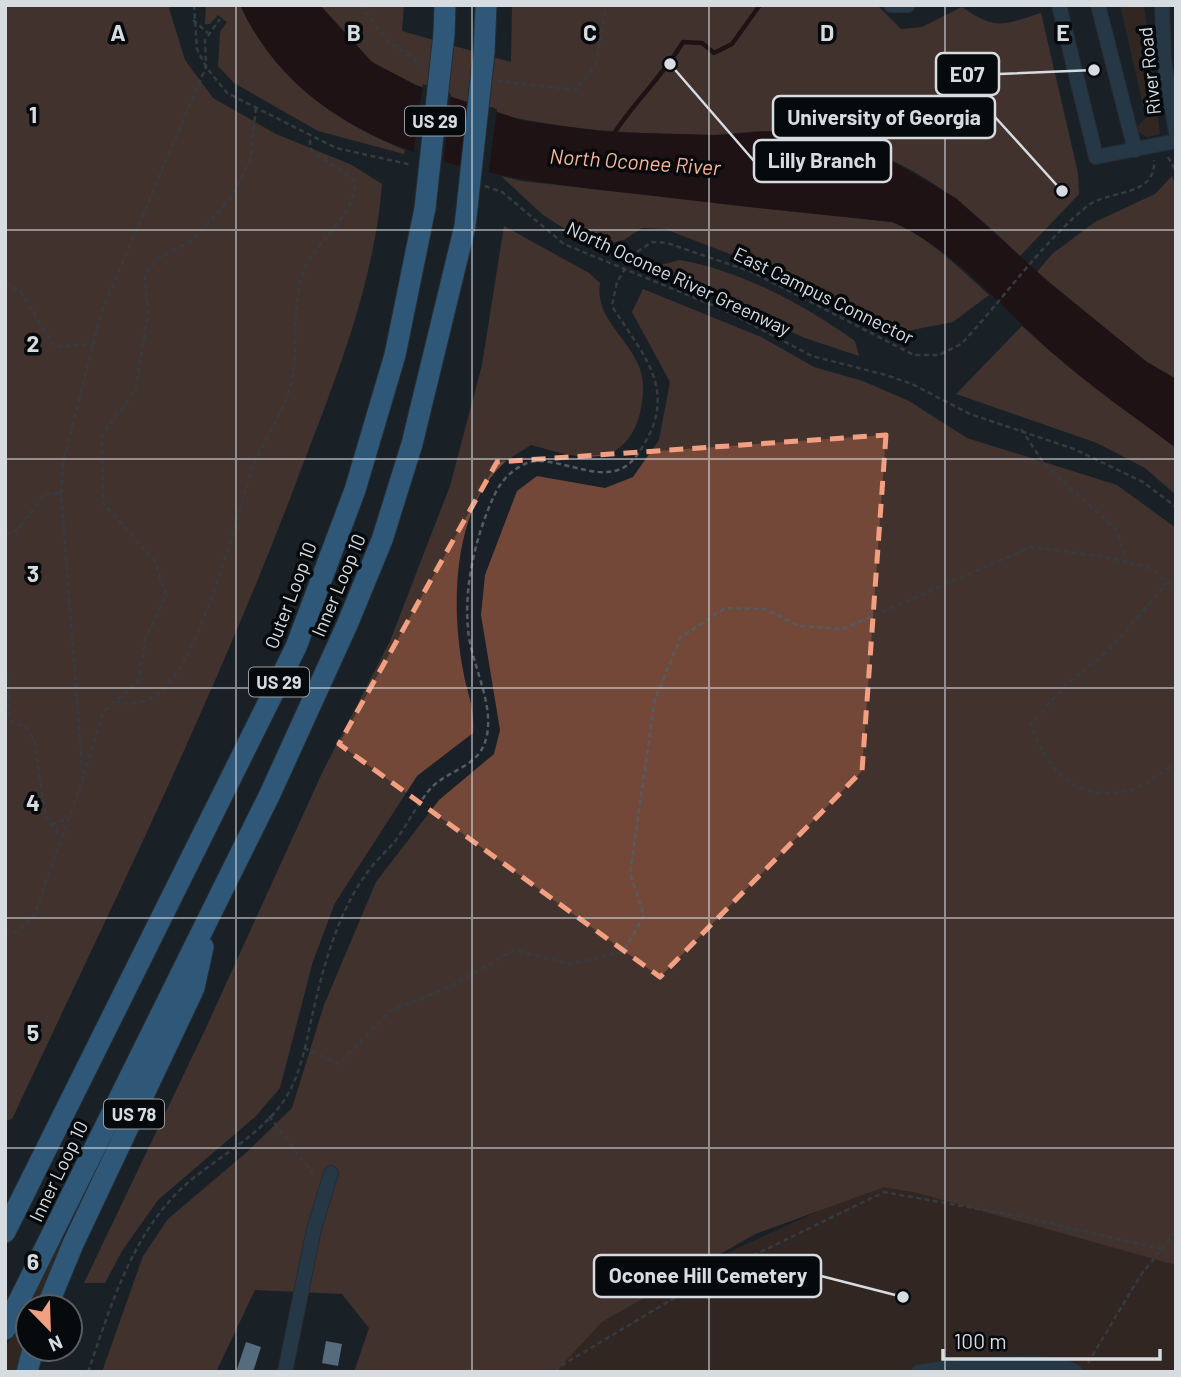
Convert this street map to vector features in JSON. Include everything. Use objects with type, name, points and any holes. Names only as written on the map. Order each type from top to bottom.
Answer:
[{"type":"highway","name":"Outer Loop 10","points":[[5,1232],[11,1215],[296,647],[355,490],[396,355],[425,208],[445,5]]},
{"type":"highway","name":"Inner Loop 10","points":[[5,1329],[309,712],[382,540],[437,351],[465,226],[484,52],[486,5]]},
{"type":"highway","name":"US 78","points":[[53,1293],[73,1244],[194,988],[209,917]]},
{"type":"street","points":[[891,5],[908,5]]},
{"type":"street","points":[[1059,5],[1096,158],[1176,141]]},
{"type":"street","points":[[1098,5],[1135,150]]},
{"type":"street","name":"River Road","points":[[1162,5],[1164,61],[1176,132]]},
{"type":"street","points":[[285,1372],[314,1229],[331,1173]]},
{"type":"street","points":[[918,1372],[981,1365],[1038,1364],[1070,1368],[1076,1372]]},
{"type":"path","points":[[194,5],[197,49],[206,67],[228,93],[310,136],[350,153],[415,166]]},
{"type":"path","points":[[83,779],[61,493],[63,463],[101,313],[206,67],[209,31],[220,19]]},
{"type":"path","points":[[193,20],[209,31]]},
{"type":"path","points":[[5,935],[19,931],[34,915],[83,779],[103,712],[138,682],[146,638],[166,595],[154,560],[103,503],[102,435],[135,391],[148,314],[145,275],[157,259],[194,239],[232,196],[250,162],[256,108]]},
{"type":"path","points":[[115,702],[133,705],[156,695],[178,670],[203,624],[233,524],[258,454],[283,410],[292,378],[294,319],[305,268],[336,228],[354,192],[355,182],[345,171],[320,160],[310,148],[310,136]]},
{"type":"path","points":[[1166,156],[1172,160],[1176,171]]},
{"type":"path","name":"East Campus Connector","points":[[88,1372],[117,1288],[145,1231],[183,1188],[269,1116],[288,1094],[304,1048],[331,944],[361,883],[430,789],[474,759],[485,741],[486,714],[467,628],[468,588],[481,535],[498,489],[513,471],[538,461],[585,472],[609,472],[625,468],[648,438],[659,390],[651,366],[612,306],[614,290],[623,270],[639,248],[652,243],[667,243],[735,265],[795,293],[904,351],[925,356],[946,353],[961,344],[1078,214],[1103,197],[1146,185],[1155,171],[1154,162]]},
{"type":"path","name":"North Oconee River Greenway","points":[[477,184],[502,192],[564,244],[724,310],[812,356],[912,384],[970,414],[1021,429],[1122,471],[1176,507]]},
{"type":"path","points":[[5,283],[21,292],[55,347],[93,344]]},
{"type":"path","points":[[1021,429],[1045,465],[1116,529],[1127,563]]},
{"type":"path","points":[[5,534],[18,530],[44,494],[61,493]]},
{"type":"path","points":[[304,1048],[339,1064],[390,1011],[449,987],[514,950],[569,964],[623,951],[644,916],[630,873],[654,699],[681,637],[725,608],[765,608],[799,626],[843,629],[1031,547],[1147,567],[1176,588]]},
{"type":"path","points":[[1168,582],[1109,650],[1066,685],[1031,723],[1040,752],[1064,779],[1094,794],[1130,791],[1176,764]]},
{"type":"path","points":[[5,670],[10,678],[6,705],[10,721],[27,729],[34,740],[46,818],[61,839]]},
{"type":"path","points":[[50,823],[60,824],[68,817]]},
{"type":"path","points":[[269,1116],[326,1189]]},
{"type":"path","points":[[556,1372],[559,1367],[711,1276],[884,1192],[1023,1217],[1161,1249]]},
{"type":"path","points":[[1083,1372],[1140,1276],[1176,1231]]},
{"type":"highlighted area","points":[[886,435],[862,771],[660,977],[339,744],[497,462]]},
{"type":"shaded area","points":[[5,5],[168,5],[185,60],[213,98],[276,134],[352,165],[382,184],[370,262],[349,339],[262,568],[195,727],[123,884],[12,1119],[5,1121]]},
{"type":"shaded area","points":[[206,5],[240,5],[270,54],[308,93],[354,125],[405,150],[404,154],[318,131],[234,83],[218,66],[220,32],[227,22],[218,15],[210,24],[205,24]]},
{"type":"shaded area","points":[[320,5],[404,5],[402,31],[511,62],[512,5],[877,5],[901,29],[922,27],[962,7],[984,20],[1000,24],[1041,13],[1078,173],[1079,194],[1020,256],[980,219],[937,186],[866,149],[812,135],[774,131],[712,135],[626,132],[537,122],[494,113],[411,84],[374,63],[338,28]]},
{"type":"shaded area","points":[[1120,5],[1144,5],[1160,134],[1147,137],[1137,131],[1137,126],[1146,118]]},
{"type":"shaded area","points":[[501,176],[521,181],[893,222],[932,245],[989,295],[953,322],[907,331],[850,312],[779,273],[665,229],[642,228],[624,240],[603,245],[576,236],[543,215]]},
{"type":"shaded area","points":[[1172,176],[1176,186],[1176,379],[1147,362],[1037,272],[1052,254],[1095,222],[1155,194]]},
{"type":"shaded area","points":[[504,226],[589,273],[600,283],[602,307],[607,318],[640,369],[643,393],[639,417],[631,435],[621,447],[609,454],[580,456],[531,445],[504,463],[487,483],[474,507],[465,533],[457,589],[459,645],[472,708],[473,733],[417,776],[335,903],[313,961],[280,1088],[256,1116],[158,1200],[122,1251],[105,1283],[84,1283],[205,1030],[323,771],[390,641],[450,486],[482,365]]},
{"type":"shaded area","points":[[680,260],[704,265],[750,281],[793,302],[855,341],[859,356],[805,338],[675,280],[660,265]]},
{"type":"shaded area","points":[[643,289],[761,337],[814,367],[863,381],[909,401],[967,438],[1117,485],[1176,528],[1176,1265],[918,1193],[884,1187],[755,1234],[602,1322],[555,1372],[354,1372],[369,1328],[342,1294],[255,1290],[216,1372],[102,1372],[143,1256],[168,1219],[247,1152],[292,1108],[324,1005],[376,882],[439,800],[494,754],[500,730],[481,615],[485,575],[517,491],[537,476],[605,488],[633,477],[659,440],[670,382],[632,312]]},
{"type":"shaded area","points":[[1022,326],[1051,352],[1176,448],[1176,495],[1145,468],[1097,443],[956,394]]},
{"type":"shaded area","points":[[895,1176],[1176,1222],[1176,1372],[467,1372]]},
{"type":"shaded area","points":[[59,1239],[64,1243],[43,1293],[33,1293]]},
{"type":"shaded area","points":[[14,1332],[14,1363],[19,1363],[16,1372],[5,1372],[5,1350]]},
{"type":"water","name":"North Oconee River","points":[[240,5],[320,5],[372,62],[416,85],[524,121],[608,132],[716,135],[776,131],[840,141],[881,155],[956,198],[1052,285],[1147,362],[1176,379],[1176,448],[1064,363],[956,262],[914,233],[892,222],[536,181],[476,170],[418,153],[363,130],[314,99],[273,58]]},
{"type":"pier","points":[[423,84],[451,94],[443,165],[413,156]]},
{"type":"pier","points":[[469,100],[497,109],[488,177],[461,170]]},
{"type":"building","points":[[326,1341],[342,1344],[338,1366],[322,1363]]},
{"type":"building","points":[[246,1342],[261,1347],[253,1372],[236,1372]]},
{"type":"waterway","points":[[613,135],[683,42],[702,43],[714,53],[732,44],[760,5]]},
{"type":"place","name":"Lilly Branch","points":[[670,64]]},
{"type":"place","name":"E07","points":[[1094,70]]},
{"type":"place","name":"University of Georgia","points":[[1062,191]]},
{"type":"place","name":"Oconee Hill Cemetery","points":[[903,1297]]}]
